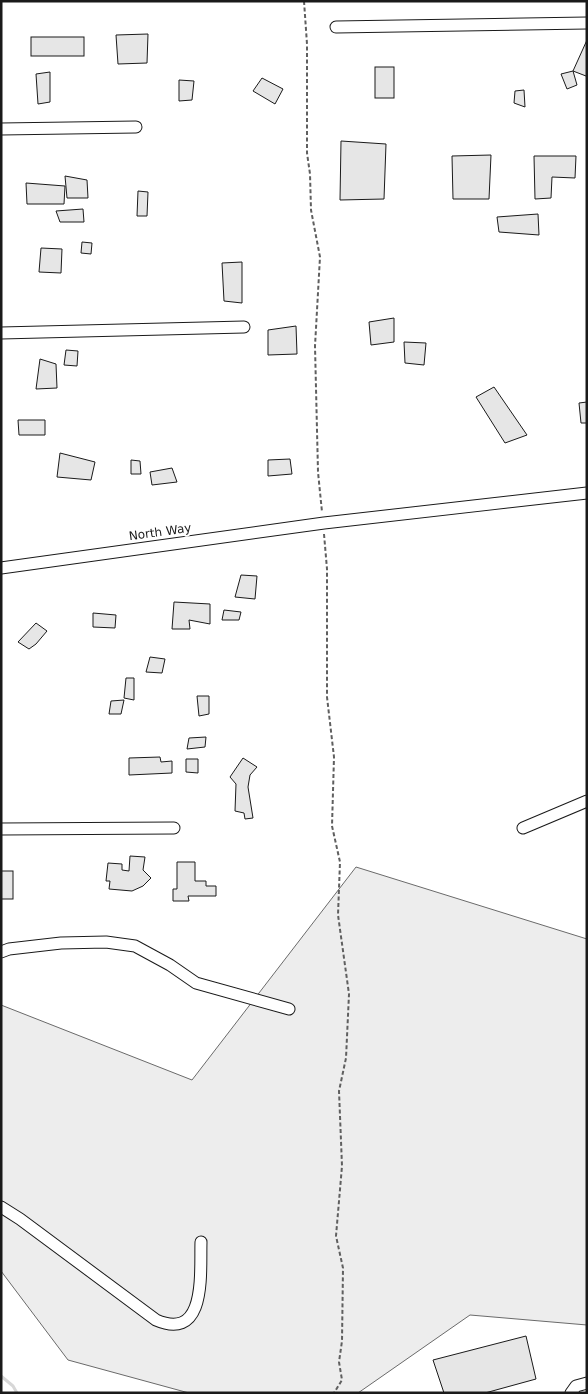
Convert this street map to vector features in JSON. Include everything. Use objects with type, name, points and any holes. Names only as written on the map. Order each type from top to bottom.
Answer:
[{"type":"street","points":[[336,27],[587,23]]},
{"type":"street","points":[[1,129],[136,127]]},
{"type":"street","points":[[1,333],[244,327]]},
{"type":"street","name":"North Way","points":[[1,568],[324,523],[587,493]]},
{"type":"street","points":[[523,828],[587,801]]},
{"type":"street","points":[[1,829],[174,828]]},
{"type":"street","points":[[1,952],[9,949],[61,943],[106,942],[135,946],[170,964],[196,983],[289,1009]]},
{"type":"street","points":[[1,1208],[20,1219],[156,1320],[166,1324],[175,1325],[183,1323],[189,1318],[198,1301],[201,1242]]},
{"type":"street","points":[[572,1393],[576,1386],[587,1382]]},
{"type":"path","points":[[304,1],[307,152],[311,210],[320,258],[316,346],[318,472],[327,569],[327,697],[334,757],[332,826],[340,862],[338,916],[349,994],[346,1058],[339,1091],[342,1166],[336,1236],[343,1268],[342,1341],[339,1362],[342,1380],[334,1393]]},
{"type":"shaded area","points":[[356,867],[587,939],[587,1325],[470,1315],[358,1393],[189,1393],[68,1360],[1,1271],[1,1005],[192,1080]]},
{"type":"building","points":[[148,34],[147,63],[118,64],[116,35]]},
{"type":"building","points":[[31,37],[84,37],[84,56],[31,56]]},
{"type":"building","points":[[587,40],[587,75],[586,76],[573,71]]},
{"type":"building","points":[[375,67],[394,67],[394,98],[375,98]]},
{"type":"building","points":[[573,71],[577,85],[567,89],[561,74]]},
{"type":"building","points":[[50,72],[50,102],[38,104],[36,74]]},
{"type":"building","points":[[262,78],[283,89],[275,104],[253,91]]},
{"type":"building","points":[[179,80],[194,81],[192,100],[179,101]]},
{"type":"building","points":[[524,90],[525,107],[514,103],[515,91]]},
{"type":"building","points":[[341,141],[386,144],[384,199],[340,200]]},
{"type":"building","points":[[491,155],[489,199],[453,199],[452,156]]},
{"type":"building","points":[[534,156],[576,156],[575,178],[552,177],[551,198],[535,199]]},
{"type":"building","points":[[65,176],[87,180],[88,198],[67,198]]},
{"type":"building","points":[[26,183],[65,186],[64,204],[27,204]]},
{"type":"building","points":[[138,191],[148,192],[147,216],[137,216]]},
{"type":"building","points":[[83,209],[84,222],[60,222],[56,211]]},
{"type":"building","points":[[538,214],[539,235],[499,232],[497,217]]},
{"type":"building","points":[[82,242],[92,243],[91,254],[81,253]]},
{"type":"building","points":[[41,248],[62,249],[61,273],[39,272]]},
{"type":"building","points":[[242,262],[242,303],[224,301],[222,263]]},
{"type":"building","points":[[394,318],[394,342],[371,345],[369,322]]},
{"type":"building","points":[[296,326],[297,354],[268,355],[268,330]]},
{"type":"building","points":[[404,342],[426,343],[424,365],[405,363]]},
{"type":"building","points":[[66,350],[78,351],[77,366],[64,365]]},
{"type":"building","points":[[40,359],[56,364],[57,388],[36,389]]},
{"type":"building","points":[[494,387],[527,435],[505,443],[476,397]]},
{"type":"building","points":[[587,402],[587,423],[581,423],[579,403]]},
{"type":"building","points":[[18,420],[45,420],[45,435],[19,435]]},
{"type":"building","points":[[60,453],[95,462],[91,480],[57,477]]},
{"type":"building","points":[[290,459],[292,474],[268,476],[268,460]]},
{"type":"building","points":[[131,460],[140,461],[141,474],[131,474]]},
{"type":"building","points":[[172,468],[177,482],[152,485],[150,472]]},
{"type":"building","points":[[241,575],[257,576],[255,599],[235,597]]},
{"type":"building","points":[[174,602],[210,604],[210,624],[189,620],[190,629],[172,629]]},
{"type":"building","points":[[224,610],[241,612],[239,620],[222,620]]},
{"type":"building","points":[[93,613],[116,615],[115,628],[93,627]]},
{"type":"building","points":[[36,623],[47,631],[29,649],[18,642]]},
{"type":"building","points":[[150,657],[165,659],[162,673],[146,672]]},
{"type":"building","points":[[126,678],[134,678],[134,700],[124,698]]},
{"type":"building","points":[[197,696],[209,696],[209,714],[199,716]]},
{"type":"building","points":[[124,700],[121,714],[109,714],[111,701]]},
{"type":"building","points":[[206,737],[205,747],[187,749],[189,738]]},
{"type":"building","points":[[160,757],[161,762],[172,761],[172,773],[129,775],[129,758]]},
{"type":"building","points":[[243,758],[257,767],[250,775],[248,787],[253,818],[245,819],[244,813],[235,811],[236,784],[230,777]]},
{"type":"building","points":[[186,759],[198,759],[198,773],[186,772]]},
{"type":"building","points":[[130,856],[145,857],[143,870],[151,878],[143,886],[132,891],[109,889],[110,881],[106,881],[108,863],[122,864],[122,870],[129,871]]},
{"type":"building","points":[[177,862],[195,862],[195,881],[206,881],[206,886],[216,886],[216,896],[188,896],[189,901],[173,901],[173,889],[177,889]]},
{"type":"building","points":[[1,871],[13,871],[13,899],[1,899]]},
{"type":"building","points":[[526,1336],[536,1379],[485,1393],[444,1393],[433,1360]]},
{"type":"waterway","points":[[1,1376],[13,1386],[17,1393]]}]
